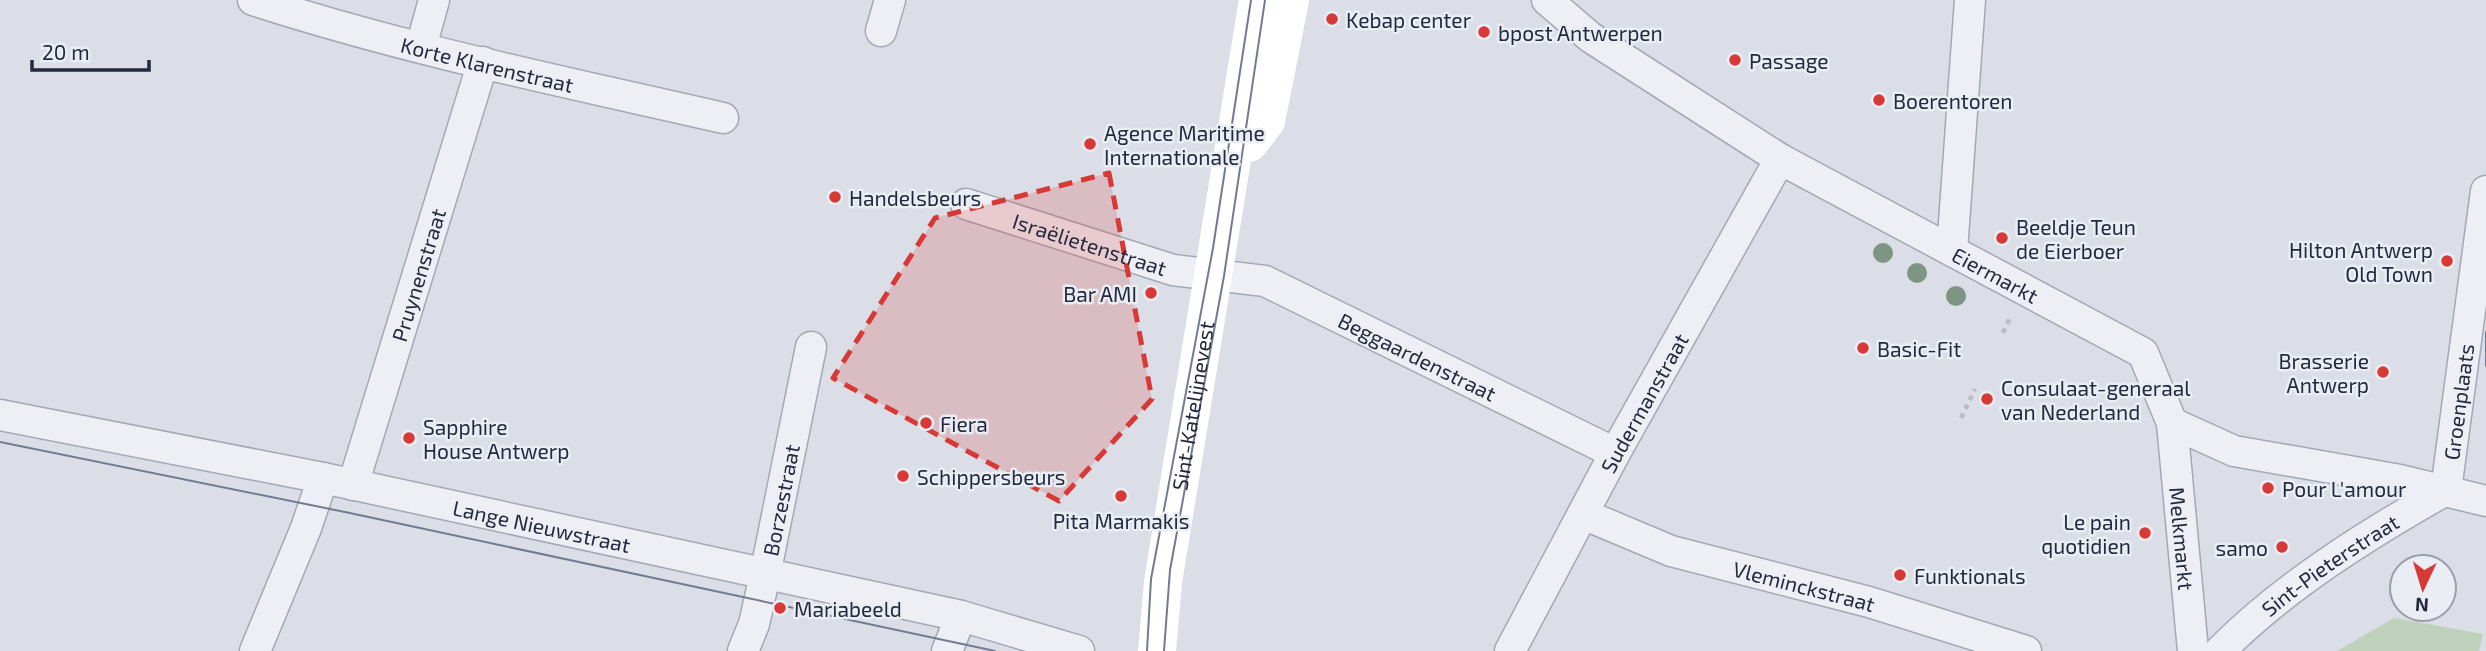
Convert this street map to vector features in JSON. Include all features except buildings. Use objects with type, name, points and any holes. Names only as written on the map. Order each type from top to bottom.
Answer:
[{"type":"street","name":"Korte Klarenstraat","points":[[253,0],[311,19],[421,47],[723,118]]},
{"type":"street","points":[[421,47],[434,0]]},
{"type":"street","points":[[881,31],[890,0]]},
{"type":"street","name":"Sint-Katelijnevest","points":[[1157,651],[1163,582],[1258,0]]},
{"type":"street","name":"Sint-Katelijnevest","points":[[1234,160],[1266,121],[1290,0]]},
{"type":"street","name":"Eiermarkt","points":[[1547,0],[1590,37],[1780,159],[2143,353],[2172,424]]},
{"type":"street","points":[[1952,251],[1970,0]]},
{"type":"street","name":"Pruynenstraat","points":[[353,485],[483,62]]},
{"type":"street","name":"Sudermanstraat","points":[[1510,651],[1615,453],[1780,159]]},
{"type":"street","name":"Groenplaats","points":[[2486,191],[2446,489],[2486,500]]},
{"type":"street","name":"Israëlietenstraat","points":[[966,204],[1173,270],[1214,275]]},
{"type":"street","name":"Beggaardenstraat","points":[[1214,275],[1265,281],[1615,453]]},
{"type":"street","name":"Borzestraat","points":[[743,651],[754,624],[765,575],[811,346]]},
{"type":"street","name":"Lange Nieuwstraat","points":[[0,415],[323,478],[961,616],[1079,651]]},
{"type":"street","points":[[2172,424],[2234,451],[2446,489]]},
{"type":"street","name":"Melkmarkt","points":[[2172,424],[2193,651]]},
{"type":"street","points":[[255,651],[306,528],[323,478]]},
{"type":"street","name":"Sint-Pieterstraat","points":[[2220,651],[2242,628],[2364,538],[2446,489]]},
{"type":"street","name":"Vleminckstraat","points":[[1583,514],[1671,551],[1869,602],[2026,651]]},
{"type":"street","points":[[947,651],[961,616]]},
{"type":"path","points":[[1961,418],[1975,390]]},
{"type":"highlighted area","points":[[1109,173],[1152,399],[1059,501],[833,378],[935,218]]},
{"type":"green space","points":[[2388,621],[2422,623],[2483,634],[2479,651],[2337,651]]},
{"type":"tram line","points":[[1147,651],[1151,579],[1213,248],[1251,0]]},
{"type":"tram line","points":[[1164,651],[1170,570],[1224,276],[1265,0]]},
{"type":"tram line","points":[[2486,332],[2486,366]]},
{"type":"tram line","points":[[0,442],[345,512],[995,651]]},
{"type":"place","name":"Kebap center","points":[[1332,19]]},
{"type":"place","name":"bpost Antwerpen","points":[[1484,32]]},
{"type":"place","name":"Passage","points":[[1735,60]]},
{"type":"place","name":"Boerentoren","points":[[1879,100]]},
{"type":"place","name":"Agence Maritime Internationale","points":[[1090,144]]},
{"type":"place","name":"Handelsbeurs","points":[[835,197]]},
{"type":"place","name":"Beeldje Teun de Eierboer","points":[[2002,238]]},
{"type":"place","name":"Hilton Antwerp Old Town","points":[[2447,261]]},
{"type":"place","name":"Bar AMI","points":[[1151,293]]},
{"type":"place","name":"Basic-Fit","points":[[1863,348]]},
{"type":"place","name":"Brasserie Antwerp","points":[[2383,372]]},
{"type":"place","name":"Consulaat-generaal van Nederland","points":[[1987,399]]},
{"type":"place","name":"Fiera","points":[[926,423]]},
{"type":"place","name":"Sapphire House Antwerp","points":[[409,438]]},
{"type":"place","name":"Schippersbeurs","points":[[903,476]]},
{"type":"place","name":"Pour L'amour","points":[[2268,488]]},
{"type":"place","name":"Pita Marmakis","points":[[1121,496]]},
{"type":"place","name":"Le pain quotidien","points":[[2145,533]]},
{"type":"place","name":"samo","points":[[2282,547]]},
{"type":"place","name":"Funktionals","points":[[1900,575]]},
{"type":"place","name":"Mariabeeld","points":[[780,608]]}]
